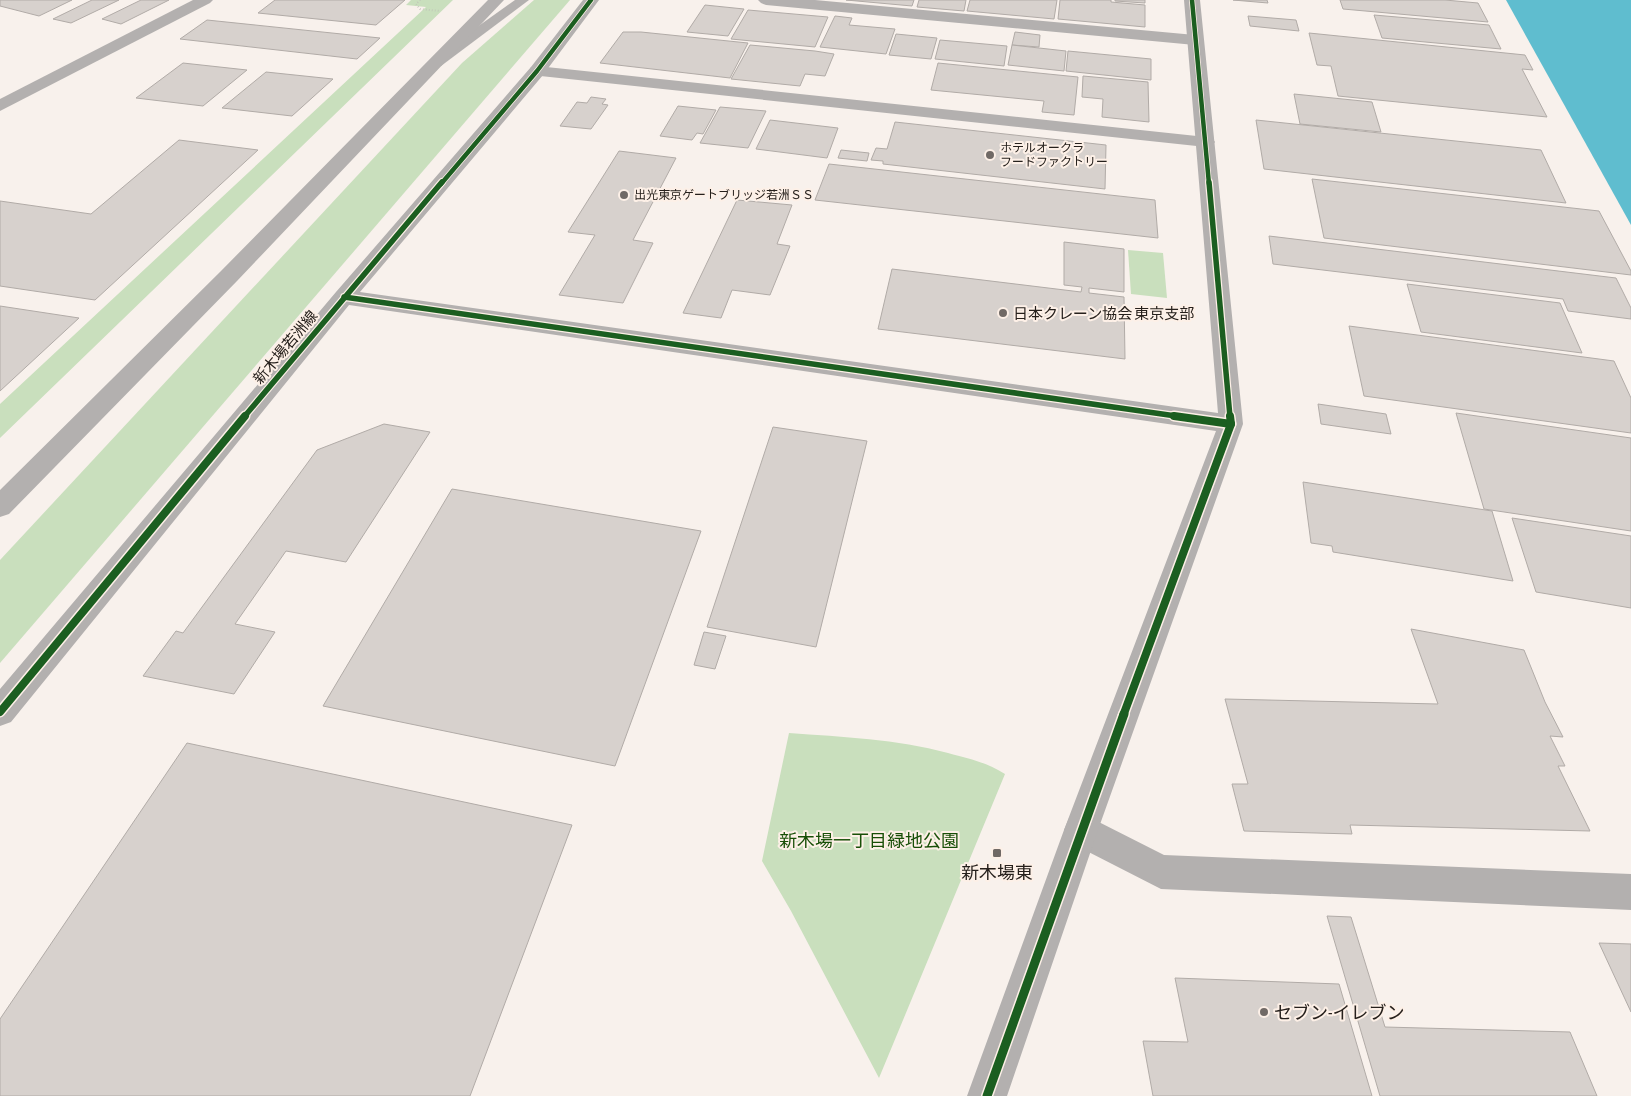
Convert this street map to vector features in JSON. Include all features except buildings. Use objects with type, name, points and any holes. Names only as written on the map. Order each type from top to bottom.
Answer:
[{"type":"street","points":[[0,106],[205,0]]},
{"type":"street","points":[[0,507],[229,276],[496,0]]},
{"type":"street","name":"新木場若洲線","points":[[0,712],[344,297],[537,71],[591,0]]},
{"type":"street","points":[[766,0],[1195,40]]},
{"type":"street","points":[[987,1096],[1081,830],[1231,424],[1192,0]]},
{"type":"street","points":[[537,71],[1206,142]]},
{"type":"street","points":[[344,297],[1231,424]]},
{"type":"street","points":[[1081,830],[1161,872],[1631,892]]},
{"type":"lane","points":[[434,64],[523,0]]},
{"type":"path","points":[[420,0],[416,4],[420,9],[444,12]]},
{"type":"green space","points":[[411,0],[453,0],[0,438],[0,404],[426,7],[406,5]]},
{"type":"green space","points":[[534,0],[570,0],[0,663],[0,560],[462,63]]},
{"type":"green space","points":[[1128,250],[1163,253],[1167,298],[1131,294]]},
{"type":"green space","name":"新木場一丁目緑地公園","points":[[789,733],[869,739],[928,748],[971,759],[991,766],[1005,774],[879,1078],[791,911],[762,861]]},
{"type":"water","points":[[1506,0],[1631,0],[1631,225]]},
{"type":"cycle path","points":[[0,712],[344,297],[537,71],[591,0]]},
{"type":"cycle path","points":[[987,1096],[1081,830],[1231,424],[1192,0]]},
{"type":"cycle path","points":[[344,297],[1231,424]]},
{"type":"place","name":"ホテルオークラ フードファクトリー","points":[[990,155]]},
{"type":"place","name":"出光東京ゲートブリッジ若洲ＳＳ","points":[[624,195]]},
{"type":"place","name":"日本クレーン協会 東京支部","points":[[1003,313]]},
{"type":"place","name":"新木場東","points":[[997,853]]},
{"type":"place","name":"セブン-イレブン","points":[[1264,1012]]}]
